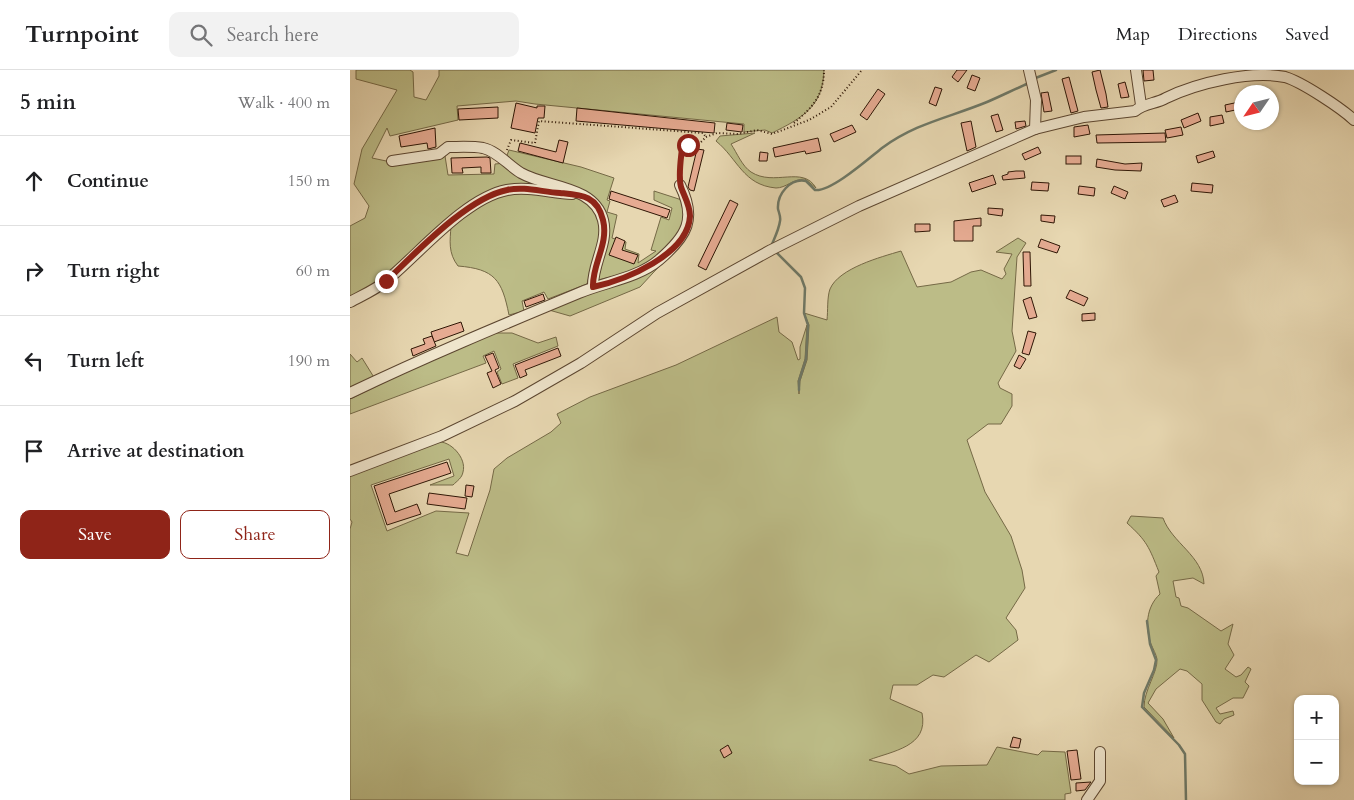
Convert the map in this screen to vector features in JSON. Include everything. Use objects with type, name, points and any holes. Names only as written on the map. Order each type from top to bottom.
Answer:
[{"type":"street","points":[[1029,70],[1036,100],[1035,129]]},
{"type":"street","points":[[1136,70],[1141,106]]},
{"type":"street","points":[[350,471],[442,436],[515,401],[580,364],[656,313],[771,250],[859,206],[1035,129],[1084,117],[1135,111],[1141,106],[1160,101],[1193,86],[1230,78],[1269,75],[1292,80],[1354,120]]},
{"type":"street","points":[[392,161],[439,154],[448,147],[484,148],[503,159],[521,173],[580,194],[598,206],[604,221],[602,250],[592,278],[593,287]]},
{"type":"street","points":[[350,393],[489,329],[651,266],[677,242],[686,229],[690,216],[680,185]]},
{"type":"street","points":[[350,302],[386,281],[437,234],[489,195],[508,189],[521,188],[580,194]]},
{"type":"street","points":[[1087,800],[1100,781],[1100,752]]},
{"type":"path","points":[[793,124],[817,101],[822,92],[824,70]]},
{"type":"path","points":[[680,185],[682,148],[702,142],[706,137],[718,133],[738,134],[758,130],[772,134],[793,124],[809,120],[831,107],[862,70]]},
{"type":"path","points":[[503,159],[511,140],[535,143],[539,121],[702,133],[706,137]]},
{"type":"green space","points":[[356,70],[410,70],[413,72],[414,97],[426,100],[439,76],[439,70],[824,70],[820,93],[809,110],[793,122],[772,133],[765,130],[744,132],[744,124],[516,101],[457,106],[458,120],[390,136],[387,128],[372,158],[391,162],[445,156],[448,175],[494,174],[495,164],[506,163],[560,187],[489,193],[384,281],[350,300],[350,226],[365,218],[369,206],[354,184],[362,149],[397,90],[356,79]]},
{"type":"green space","points":[[755,133],[731,144],[742,163],[751,172],[769,178],[804,178],[810,181],[816,188],[805,179],[776,188],[756,182],[748,177],[716,141],[720,136]]},
{"type":"green space","points":[[509,150],[581,167],[614,178],[607,200],[610,201],[607,212],[617,215],[612,238],[626,242],[625,249],[639,254],[638,263],[656,251],[651,250],[661,217],[669,220],[672,208],[654,200],[654,191],[685,201],[682,230],[661,254],[639,270],[598,280],[602,264],[598,204],[522,170],[506,158]]},
{"type":"green space","points":[[513,192],[583,199],[594,208],[600,226],[600,238],[587,284],[548,299],[544,292],[522,301],[524,311],[509,315],[500,285],[495,278],[481,270],[458,266],[451,252],[450,237],[451,226],[481,203]]},
{"type":"green space","points":[[1018,238],[1026,243],[1017,257],[1012,331],[1016,351],[998,383],[1000,388],[1012,394],[1012,406],[1001,424],[988,424],[967,440],[985,492],[1011,536],[1022,570],[1025,588],[1006,618],[1016,630],[1018,640],[989,662],[976,655],[944,677],[933,675],[917,685],[893,685],[890,699],[922,713],[923,724],[920,733],[907,746],[869,760],[896,766],[909,774],[941,766],[987,765],[997,747],[1038,755],[1042,751],[1065,752],[1071,793],[1065,794],[1065,800],[350,800],[350,529],[352,522],[350,519],[350,475],[437,442],[442,442],[452,447],[460,456],[464,467],[462,476],[453,485],[430,485],[454,476],[449,459],[371,485],[387,531],[436,511],[469,513],[456,553],[468,556],[490,490],[494,469],[507,458],[551,432],[561,423],[557,414],[590,397],[676,365],[777,317],[779,332],[792,342],[798,360],[800,359],[800,347],[807,325],[805,359],[798,381],[799,394],[800,381],[807,360],[809,325],[804,313],[827,320],[830,289],[842,275],[861,264],[901,251],[917,287],[951,282],[971,272],[981,270],[1002,279],[1006,274],[1004,269],[1012,254],[996,252]]},
{"type":"green space","points":[[665,260],[640,287],[570,316],[549,310]]},
{"type":"green space","points":[[487,333],[512,333],[538,343],[556,337],[558,346],[513,364],[518,378],[502,384],[497,372],[501,369],[494,351],[483,356],[486,363],[350,414],[350,399]]},
{"type":"green space","points":[[350,354],[357,362],[362,358],[375,379],[350,390]]},
{"type":"green space","points":[[1131,516],[1163,518],[1167,527],[1198,565],[1204,584],[1193,578],[1173,581],[1176,597],[1179,598],[1181,606],[1188,608],[1221,631],[1233,624],[1228,644],[1234,655],[1225,669],[1236,677],[1241,675],[1248,667],[1251,669],[1245,682],[1249,686],[1243,698],[1233,698],[1216,708],[1220,714],[1233,711],[1234,715],[1224,719],[1220,724],[1216,722],[1202,700],[1202,684],[1187,671],[1180,669],[1156,689],[1148,703],[1163,719],[1174,738],[1144,707],[1146,694],[1157,664],[1157,657],[1149,638],[1148,618],[1155,599],[1160,594],[1156,576],[1159,572],[1147,545],[1127,523]]},
{"type":"building","points":[[957,70],[967,70],[958,82],[952,77]]},
{"type":"building","points":[[1100,70],[1108,107],[1101,108],[1092,72]]},
{"type":"building","points":[[1143,70],[1153,70],[1154,80],[1144,81]]},
{"type":"building","points":[[972,75],[980,78],[975,91],[967,88]]},
{"type":"building","points":[[1069,77],[1078,111],[1071,113],[1062,79]]},
{"type":"building","points":[[1125,82],[1129,97],[1121,98],[1118,84]]},
{"type":"building","points":[[935,87],[942,89],[936,106],[929,103]]},
{"type":"building","points":[[878,89],[885,94],[867,120],[860,115]]},
{"type":"building","points":[[1048,92],[1052,111],[1044,112],[1041,93]]},
{"type":"building","points":[[516,103],[537,108],[537,106],[545,106],[544,118],[538,118],[535,133],[511,128]]},
{"type":"building","points":[[1234,103],[1234,110],[1226,112],[1225,105]]},
{"type":"building","points":[[498,107],[498,118],[459,120],[458,109]]},
{"type":"building","points":[[577,108],[715,123],[714,133],[576,121]]},
{"type":"building","points":[[1198,113],[1201,121],[1184,128],[1181,120]]},
{"type":"building","points":[[998,114],[1003,130],[996,132],[991,116]]},
{"type":"building","points":[[1222,115],[1224,123],[1210,126],[1210,117]]},
{"type":"building","points":[[971,121],[976,147],[967,151],[961,123]]},
{"type":"building","points":[[1025,121],[1026,126],[1016,129],[1015,122]]},
{"type":"building","points":[[727,123],[743,125],[742,132],[726,130]]},
{"type":"building","points":[[852,125],[856,132],[834,142],[830,134]]},
{"type":"building","points":[[1088,125],[1090,134],[1074,137],[1074,127]]},
{"type":"building","points":[[1181,127],[1183,135],[1167,138],[1165,130]]},
{"type":"building","points":[[435,128],[436,147],[428,149],[427,143],[401,147],[399,136]]},
{"type":"building","points":[[1165,133],[1166,142],[1097,143],[1096,135]]},
{"type":"building","points":[[818,138],[821,151],[806,154],[805,151],[775,157],[773,148]]},
{"type":"building","points":[[559,140],[568,142],[563,163],[518,151],[520,143],[556,152]]},
{"type":"building","points":[[1038,147],[1041,153],[1025,160],[1022,154]]},
{"type":"building","points":[[697,149],[704,150],[694,191],[688,187]]},
{"type":"building","points":[[1213,151],[1215,157],[1198,163],[1196,156]]},
{"type":"building","points":[[760,152],[768,153],[767,161],[759,161]]},
{"type":"building","points":[[1066,156],[1081,156],[1081,164],[1066,164]]},
{"type":"building","points":[[451,158],[490,158],[491,173],[481,173],[481,167],[462,168],[463,173],[452,173]]},
{"type":"building","points":[[1097,159],[1125,164],[1142,163],[1141,171],[1096,167]]},
{"type":"building","points":[[1024,171],[1025,178],[1003,180],[1002,176],[1008,174],[1008,172]]},
{"type":"building","points":[[993,175],[996,184],[972,192],[969,183]]},
{"type":"building","points":[[1032,182],[1049,183],[1048,191],[1031,190]]},
{"type":"building","points":[[1192,183],[1213,185],[1212,193],[1191,191]]},
{"type":"building","points":[[1079,186],[1095,188],[1094,196],[1078,194]]},
{"type":"building","points":[[1114,186],[1128,192],[1125,199],[1111,193]]},
{"type":"building","points":[[611,191],[670,210],[667,218],[609,199]]},
{"type":"building","points":[[1175,195],[1178,202],[1164,207],[1161,200]]},
{"type":"building","points":[[730,200],[738,204],[706,270],[698,266]]},
{"type":"building","points":[[988,208],[1003,209],[1002,216],[988,214]]},
{"type":"building","points":[[1041,215],[1055,216],[1054,223],[1041,221]]},
{"type":"building","points":[[981,218],[981,226],[973,226],[973,241],[954,241],[954,221]]},
{"type":"building","points":[[915,224],[930,224],[930,231],[915,232]]},
{"type":"building","points":[[616,237],[625,241],[622,250],[638,255],[634,264],[609,255]]},
{"type":"building","points":[[1041,239],[1060,246],[1057,253],[1038,247]]},
{"type":"building","points":[[1023,252],[1030,252],[1031,286],[1024,286]]},
{"type":"building","points":[[1070,290],[1088,298],[1084,306],[1066,298]]},
{"type":"building","points":[[543,294],[545,300],[526,307],[524,301]]},
{"type":"building","points":[[1031,297],[1037,317],[1029,319],[1023,300]]},
{"type":"building","points":[[1095,313],[1095,320],[1082,321],[1082,314]]},
{"type":"building","points":[[461,322],[464,331],[434,342],[431,332]]},
{"type":"building","points":[[1028,331],[1036,333],[1029,355],[1022,353]]},
{"type":"building","points":[[432,336],[436,346],[413,356],[411,349],[425,344],[423,339]]},
{"type":"building","points":[[558,348],[561,356],[525,370],[527,375],[520,378],[515,365]]},
{"type":"building","points":[[493,353],[499,368],[495,370],[501,384],[493,388],[487,373],[492,371],[485,356]]},
{"type":"building","points":[[1019,355],[1026,359],[1020,369],[1014,366]]},
{"type":"building","points":[[447,462],[451,473],[389,494],[395,512],[417,504],[421,514],[387,525],[374,486]]},
{"type":"building","points":[[466,485],[474,486],[472,497],[465,496]]},
{"type":"building","points":[[429,493],[467,498],[465,509],[427,504]]},
{"type":"building","points":[[1013,737],[1021,739],[1019,748],[1010,747]]},
{"type":"building","points":[[728,745],[732,753],[724,758],[720,750]]},
{"type":"building","points":[[1077,750],[1081,779],[1071,780],[1067,751]]},
{"type":"building","points":[[1091,782],[1085,790],[1076,791],[1076,783]]},
{"type":"waterway","points":[[1033,79],[1056,70]]},
{"type":"waterway","points":[[772,244],[780,221],[778,203],[782,193],[790,185],[795,182],[806,181],[815,190],[830,186],[849,174],[882,148],[907,133],[987,102],[1029,83]]},
{"type":"waterway","points":[[775,251],[801,277],[805,288],[804,313],[808,325],[806,359],[799,381],[799,390]]},
{"type":"waterway","points":[[1147,621],[1150,644],[1156,660],[1154,670],[1144,693],[1142,707],[1179,745],[1185,754],[1186,800]]},
{"type":"route","points":[[386,281],[437,234],[482,199],[508,189],[521,188],[580,194],[598,206],[604,221],[604,238],[602,250],[592,278],[593,287],[603,285],[651,266],[677,242],[688,224],[690,216],[688,205],[680,185],[682,148],[688,145]]}]
